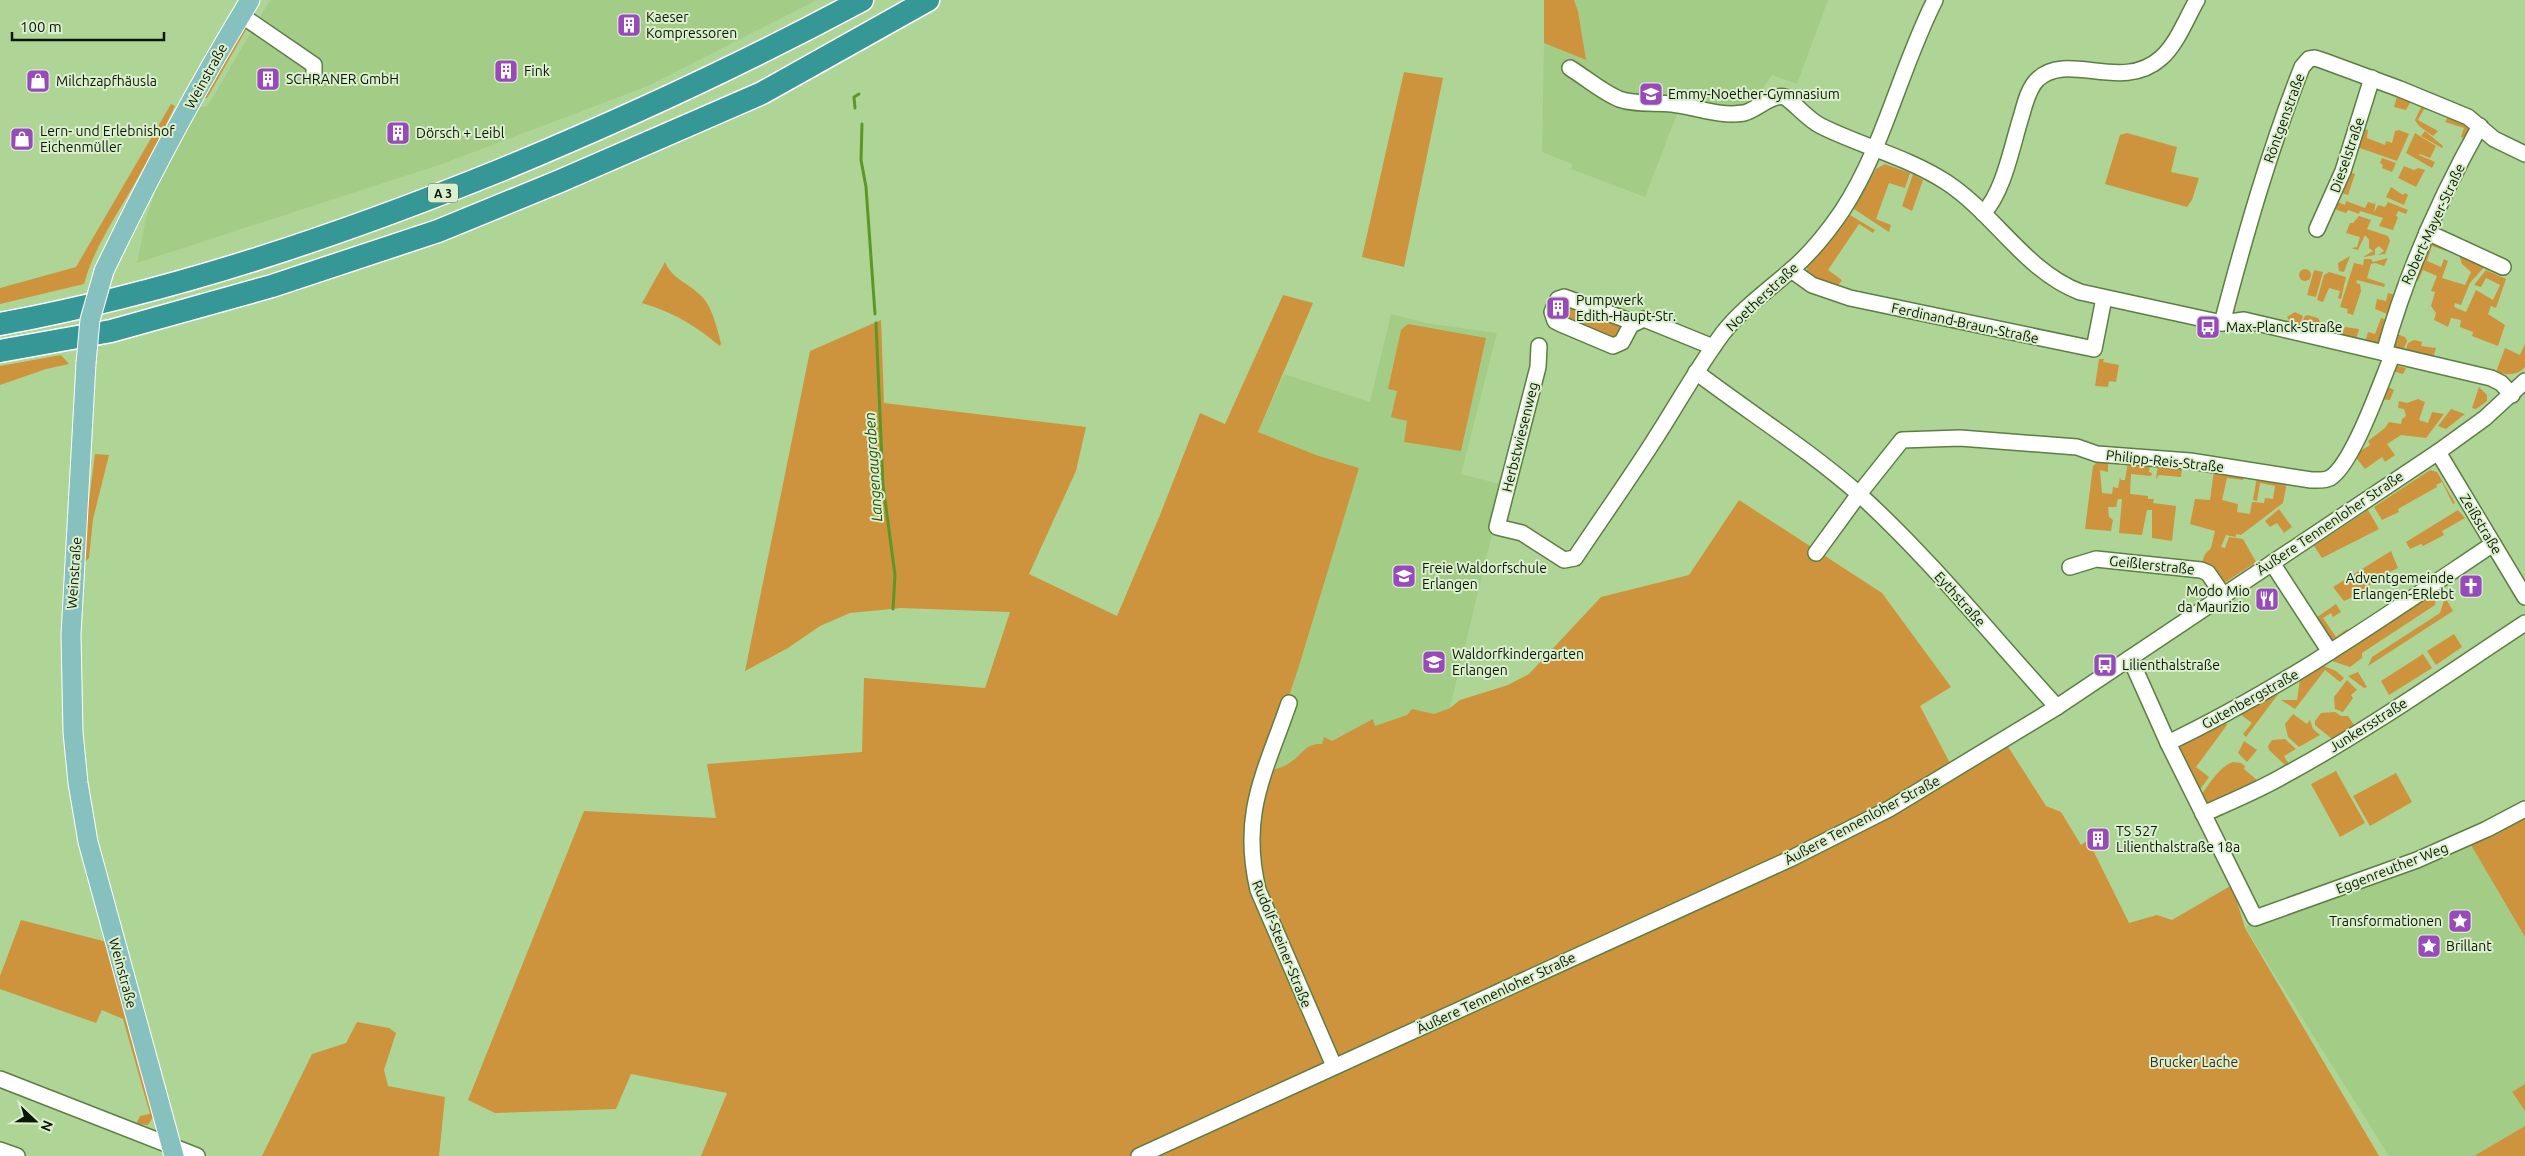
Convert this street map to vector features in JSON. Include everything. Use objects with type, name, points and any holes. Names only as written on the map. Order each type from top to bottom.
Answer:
[{"type":"highway","name":"A 3","points":[[0,324],[52,314],[211,274],[308,244],[398,212],[551,149],[722,72],[788,41],[862,0]]},
{"type":"highway","name":"A 3","points":[[0,352],[111,331],[272,286],[438,231],[560,182],[762,93],[928,0]]},
{"type":"main road","name":"Weinstraße","points":[[173,1151],[88,842],[73,732],[71,636],[86,363],[90,320],[104,270],[132,211],[246,8]]},
{"type":"street","name":"Noetherstraße","points":[[1497,527],[1522,533],[1564,560],[1575,558],[1644,456],[1713,347],[1738,316],[1791,270],[1819,241],[1842,212],[1866,168],[1907,62],[1934,0]]},
{"type":"street","points":[[1983,212],[1995,196],[2024,106],[2038,79],[2050,71],[2062,69],[2117,74],[2148,68],[2169,48],[2197,0]]},
{"type":"street","name":"Weinstraße","points":[[246,8],[314,65],[314,77]]},
{"type":"street","name":"Röntgenstraße","points":[[2222,322],[2264,175],[2304,64],[2309,59],[2315,58],[2372,78],[2455,111],[2480,126],[2494,140],[2525,154]]},
{"type":"street","points":[[1570,68],[1612,96],[1630,102],[1671,104],[1694,110],[1736,114],[1754,110],[1774,98],[1782,96],[1795,104],[1821,126],[1936,176],[1960,192],[1983,212],[2034,264],[2049,276],[2080,292],[2222,322],[2244,320],[2491,378],[2501,383],[2512,395]]},
{"type":"street","name":"Dieselstraße","points":[[2317,229],[2342,171],[2372,78]]},
{"type":"street","name":"Robert-Mayer-Straße","points":[[2388,355],[2401,294],[2427,232],[2480,126]]},
{"type":"street","points":[[2427,232],[2503,267]]},
{"type":"street","name":"Ferdinand-Braun-Straße","points":[[1791,270],[1812,285],[1850,298],[2094,350],[2104,298]]},
{"type":"street","points":[[1631,325],[1627,320],[1564,297],[1558,299],[1552,312],[1555,321],[1614,346],[1622,342],[1631,325],[1644,319],[1713,347]]},
{"type":"street","name":"Herbstwiesenweg","points":[[1497,527],[1538,367],[1539,346]]},
{"type":"street","name":"Philipp-Reis-Straße","points":[[1859,494],[1902,440],[1951,438],[2077,446],[2100,454],[2180,460],[2311,480],[2325,480],[2338,471],[2353,446],[2388,355]]},
{"type":"street","name":"Eythstraße","points":[[1696,372],[1859,494],[1910,544],[2057,707]]},
{"type":"street","name":"Äußere Tennenloher Straße","points":[[1139,1156],[1798,855],[1889,809],[2057,707],[2438,452],[2486,418],[2525,381]]},
{"type":"street","name":"Zeißstraße","points":[[2438,452],[2525,597]]},
{"type":"street","points":[[1816,553],[1859,494]]},
{"type":"street","name":"Gutenbergstraße","points":[[2168,743],[2242,707],[2330,652],[2493,544]]},
{"type":"street","name":"Geißlerstraße","points":[[2070,567],[2096,559],[2196,569],[2208,573],[2223,595]]},
{"type":"street","points":[[2272,563],[2330,652]]},
{"type":"street","name":"Junkersstraße","points":[[2203,814],[2270,783],[2309,761],[2408,700],[2525,623]]},
{"type":"street","points":[[2130,658],[2168,743],[2203,814]]},
{"type":"street","name":"Rudolf-Steiner-Straße","points":[[1289,703],[1253,807],[1250,834],[1253,870],[1258,890],[1334,1066]]},
{"type":"street","name":"Eggenreuther Weg","points":[[2203,814],[2255,918],[2417,860],[2504,821],[2525,809]]},
{"type":"street","points":[[0,1079],[136,1133],[173,1151],[197,1156]]},
{"type":"street","points":[[136,1133],[153,1126],[162,1114]]},
{"type":"street","points":[[0,1150],[17,1156]]},
{"type":"shaded area","points":[[270,0],[817,0],[648,86],[445,163],[137,263],[146,218],[159,181],[195,107],[207,107]]},
{"type":"shaded area","name":"Emmy-Noether-Gymnasium","points":[[1574,0],[1828,0],[1797,84],[1772,75],[1751,106],[1724,109],[1681,104],[1645,197],[1571,169],[1572,164],[1542,152],[1544,43],[1585,60],[1578,11]]},
{"type":"shaded area","name":"Freie Waldorfschule Erlangen","points":[[1391,314],[1426,323],[1497,333],[1461,474],[1504,485],[1450,708],[1267,776],[1264,772],[1359,468],[1316,455],[1258,432],[1284,374],[1370,402]]},
{"type":"shaded area","points":[[2471,845],[2525,937],[2525,1084],[2512,1092],[2525,1111],[2525,1126],[2474,1156],[2389,1156],[2245,927]]},
{"type":"green space","points":[[1544,0],[1574,0],[1578,11],[1586,60],[1544,43]]},
{"type":"green space","points":[[244,28],[247,28],[207,98],[200,99]]},
{"type":"green space","points":[[1404,72],[1443,78],[1404,267],[1362,257]]},
{"type":"green space","points":[[2398,93],[2412,99],[2406,110],[2394,107]]},
{"type":"green space","points":[[2423,103],[2431,106],[2429,110],[2424,109],[2418,120],[2438,131],[2433,136],[2419,126],[2415,120]]},
{"type":"green space","points":[[171,104],[175,106],[146,163],[100,244],[84,284],[0,304],[0,288],[76,267]]},
{"type":"green space","points":[[2450,113],[2472,126],[2467,139],[2461,137],[2464,128],[2445,122]]},
{"type":"green space","points":[[2361,128],[2368,130],[2367,138],[2385,145],[2386,141],[2392,143],[2395,131],[2399,130],[2409,134],[2397,161],[2357,147]]},
{"type":"green space","points":[[2425,131],[2443,146],[2442,148],[2421,136]]},
{"type":"green space","points":[[2127,133],[2177,147],[2171,172],[2199,178],[2192,200],[2187,207],[2105,184],[2120,135]]},
{"type":"green space","points":[[2415,133],[2436,146],[2430,158],[2419,155],[2435,162],[2432,168],[2406,153]]},
{"type":"green space","points":[[2382,158],[2396,163],[2392,172],[2382,168],[2383,165],[2380,163]]},
{"type":"green space","points":[[1885,164],[1910,173],[1905,188],[1889,183],[1876,219],[1891,225],[1889,232],[1854,209],[1876,169]]},
{"type":"green space","points":[[2404,166],[2414,170],[2418,168],[2425,170],[2416,187],[2398,178]]},
{"type":"green space","points":[[2347,171],[2355,174],[2348,195],[2338,192]]},
{"type":"green space","points":[[1913,174],[1923,180],[1912,211],[1902,206]]},
{"type":"green space","points":[[2391,187],[2403,195],[2405,193],[2408,195],[2404,205],[2386,197]]},
{"type":"green space","points":[[2335,201],[2345,205],[2346,201],[2365,208],[2368,202],[2375,204],[2376,201],[2374,213],[2378,205],[2385,207],[2388,202],[2408,210],[2406,214],[2398,211],[2396,216],[2398,217],[2393,230],[2379,226],[2383,218],[2360,211],[2359,214],[2348,210],[2346,213],[2334,209]]},
{"type":"green space","points":[[1850,215],[1875,230],[1873,233],[1859,224],[1828,270],[1842,280],[1837,287],[1812,277],[1807,271],[1807,267],[1834,237]]},
{"type":"green space","points":[[2359,216],[2371,220],[2367,229],[2388,236],[2390,241],[2385,254],[2378,255],[2384,251],[2379,246],[2375,249],[2375,255],[2363,257],[2373,251],[2369,248],[2369,240],[2365,235],[2358,250],[2351,248],[2357,247],[2360,237],[2346,233],[2350,223],[2353,223]]},
{"type":"green space","points":[[2430,239],[2447,248],[2446,251],[2432,246],[2427,261],[2441,267],[2444,259],[2448,261],[2442,278],[2465,285],[2471,272],[2462,264],[2459,255],[2486,265],[2470,283],[2461,305],[2455,303],[2454,307],[2466,312],[2476,290],[2493,300],[2500,285],[2486,278],[2481,287],[2474,285],[2486,270],[2506,279],[2496,308],[2491,306],[2488,314],[2505,325],[2498,346],[2472,336],[2473,332],[2460,327],[2461,320],[2451,318],[2448,327],[2434,320],[2436,313],[2431,306],[2435,292],[2431,291],[2437,276],[2423,270],[2418,281],[2412,279]]},
{"type":"green space","points":[[2350,256],[2344,272],[2339,271],[2338,263]]},
{"type":"green space","points":[[2388,258],[2384,266],[2375,263],[2371,264],[2367,278],[2385,284],[2384,287],[2357,280],[2356,283],[2360,284],[2361,291],[2353,315],[2347,313],[2348,309],[2340,307],[2354,263],[2363,265],[2364,259],[2371,259],[2373,262]]},
{"type":"green space","points":[[665,262],[673,274],[699,294],[707,303],[716,326],[721,343],[720,346],[684,320],[642,303]]},
{"type":"green space","points":[[2303,269],[2307,269],[2311,275],[2307,281],[2303,281],[2299,277],[2299,273]]},
{"type":"green space","points":[[2314,270],[2323,272],[2316,297],[2307,295]]},
{"type":"green space","points":[[2329,272],[2346,277],[2341,299],[2338,298],[2340,291],[2329,288],[2323,302],[2317,300],[2324,275]]},
{"type":"green space","points":[[2388,293],[2395,295],[2387,314],[2375,309],[2377,299],[2386,301]]},
{"type":"green space","name":"Brucker Lache","points":[[1283,295],[1313,303],[1258,432],[1316,455],[1359,468],[1299,666],[1264,771],[1288,764],[1308,747],[1322,744],[1324,737],[1332,741],[1373,719],[1375,726],[1407,715],[1412,709],[1434,714],[1450,708],[1460,700],[1508,685],[1529,674],[1601,597],[1689,575],[1739,500],[1882,593],[1951,687],[1920,706],[1951,765],[2007,745],[2046,806],[2061,812],[2081,845],[2088,840],[2129,923],[2157,915],[2172,920],[2232,885],[2245,928],[2379,1156],[701,1156],[727,1093],[631,1074],[616,1109],[495,1113],[468,1100],[584,811],[716,818],[707,764],[862,752],[864,678],[985,688],[1010,612],[901,608],[850,613],[820,626],[788,648],[745,671],[810,351],[881,320],[884,403],[1086,427],[1076,471],[1029,574],[1117,616],[1160,515],[1200,413],[1225,424]]},
{"type":"green space","points":[[1561,302],[1624,323],[1618,341],[1562,322],[1557,306]]},
{"type":"green space","points":[[2295,312],[2303,316],[2300,325],[2290,322],[2287,317]]},
{"type":"green space","points":[[2307,315],[2318,318],[2322,325],[2321,330],[2302,325],[2304,317]]},
{"type":"green space","points":[[2381,318],[2387,320],[2381,342],[2377,344],[2365,342],[2368,332],[2375,334]]},
{"type":"green space","points":[[1408,324],[1486,338],[1461,451],[1404,442],[1407,421],[1391,417],[1397,391],[1388,389],[1401,330]]},
{"type":"green space","points":[[2345,327],[2359,329],[2356,340],[2341,336]]},
{"type":"green space","points":[[2397,334],[2405,337],[2407,341],[2403,351],[2394,349],[2391,346]]},
{"type":"green space","points":[[2414,340],[2422,342],[2421,346],[2436,348],[2433,358],[2405,352],[2408,343]]},
{"type":"green space","points":[[2525,344],[2525,367],[2522,370],[2512,374],[2496,372],[2505,348],[2520,355]]},
{"type":"green space","points":[[61,355],[69,364],[46,369],[0,385],[0,366]]},
{"type":"green space","points":[[2099,359],[2104,359],[2103,362],[2119,365],[2116,382],[2109,381],[2108,387],[2095,386]]},
{"type":"green space","points":[[2393,365],[2406,368],[2403,374],[2393,371],[2388,387],[2394,390],[2390,400],[2380,399]]},
{"type":"green space","points":[[2479,387],[2487,395],[2487,401],[2476,409],[2472,408]]},
{"type":"green space","points":[[2418,399],[2425,402],[2419,420],[2428,423],[2432,412],[2444,414],[2426,438],[2401,435],[2387,444],[2395,455],[2385,462],[2382,457],[2365,469],[2354,455],[2370,445],[2368,441],[2385,428],[2389,422],[2401,424],[2402,419],[2406,416],[2404,409],[2398,408],[2399,401],[2407,403]]},
{"type":"green space","points":[[2451,409],[2465,414],[2446,429],[2438,426]]},
{"type":"green space","points":[[95,454],[109,455],[93,519],[89,558],[84,563],[81,562]]},
{"type":"green space","points":[[2098,461],[2108,461],[2108,472],[2100,470],[2102,493],[2112,494],[2113,487],[2118,488],[2120,477],[2121,480],[2125,480],[2128,462],[2150,464],[2149,472],[2152,473],[2151,476],[2131,474],[2130,494],[2148,496],[2148,499],[2154,499],[2153,503],[2176,506],[2172,541],[2152,538],[2152,510],[2147,510],[2142,535],[2119,533],[2122,499],[2118,499],[2116,507],[2108,507],[2109,517],[2113,520],[2111,531],[2085,529],[2093,466]]},
{"type":"green space","points":[[2158,466],[2182,467],[2181,477],[2159,475],[2156,479]]},
{"type":"green space","points":[[2214,470],[2244,475],[2243,480],[2227,478],[2222,500],[2238,504],[2237,512],[2250,514],[2252,502],[2264,503],[2265,498],[2273,499],[2275,486],[2260,483],[2257,501],[2253,500],[2257,477],[2287,482],[2283,503],[2241,535],[2236,534],[2236,537],[2226,535],[2221,547],[2225,548],[2229,537],[2243,539],[2256,562],[2223,584],[2201,565],[2205,554],[2211,548],[2215,531],[2190,524],[2195,499],[2210,500]]},
{"type":"green space","points":[[2430,470],[2437,472],[2455,503],[2453,504],[2442,482],[2436,485],[2437,487],[2398,509],[2399,512],[2382,520],[2374,507]]},
{"type":"green space","points":[[2279,509],[2292,527],[2284,533],[2277,523],[2270,527],[2265,521]]},
{"type":"green space","points":[[2368,510],[2379,529],[2322,558],[2314,546]]},
{"type":"green space","points":[[2458,510],[2465,518],[2442,531],[2444,535],[2423,546],[2421,544],[2410,549],[2406,542]]},
{"type":"green space","points":[[2391,551],[2398,568],[2382,576],[2383,579],[2367,586],[2368,590],[2344,601],[2333,587]]},
{"type":"green space","points":[[2433,591],[2436,596],[2435,605],[2362,653],[2362,658],[2350,667],[2332,661]]},
{"type":"green space","points":[[2445,597],[2453,611],[2368,666],[2372,657],[2440,613]]},
{"type":"green space","points":[[2336,604],[2341,612],[2333,617],[2331,613],[2323,618],[2336,637],[2347,629],[2351,634],[2334,645],[2313,620]]},
{"type":"green space","points":[[2454,634],[2462,647],[2436,665],[2427,651]]},
{"type":"green space","points":[[2423,654],[2432,668],[2389,695],[2381,681]]},
{"type":"green space","points":[[2324,666],[2336,671],[2344,678],[2340,682],[2325,670],[2295,709],[2281,700],[2297,700],[2300,679]]},
{"type":"green space","points":[[2358,672],[2367,687],[2364,688],[2348,676]]},
{"type":"green space","points":[[2347,680],[2357,690],[2351,695],[2353,698],[2343,712],[2335,709],[2334,697]]},
{"type":"green space","points":[[2279,693],[2246,737],[2243,734],[2252,723],[2240,714]]},
{"type":"green space","points":[[2335,712],[2341,716],[2348,716],[2354,725],[2332,739],[2315,725],[2315,721],[2321,713]]},
{"type":"green space","points":[[2293,714],[2307,724],[2310,720],[2313,729],[2320,735],[2299,747],[2288,737],[2285,724]]},
{"type":"green space","points":[[2225,721],[2227,725],[2196,767],[2209,777],[2199,791],[2178,746]]},
{"type":"green space","points":[[2285,739],[2296,749],[2284,756],[2289,764],[2286,766],[2269,750],[2268,746],[2272,740]]},
{"type":"green space","points":[[2244,741],[2257,750],[2247,762],[2238,753]]},
{"type":"green space","points":[[2233,762],[2241,763],[2245,766],[2244,769],[2258,781],[2209,804],[2205,803],[2201,795],[2219,771]]},
{"type":"green space","points":[[2336,771],[2365,823],[2340,837],[2311,784]]},
{"type":"green space","points":[[2396,773],[2412,802],[2370,826],[2353,796]]},
{"type":"green space","points":[[2525,818],[2525,937],[2471,845]]},
{"type":"green space","points":[[21,920],[107,942],[155,1114],[148,1125],[136,1124],[140,1116],[150,1114],[123,1019],[102,1010],[96,1023],[0,989],[0,976]]},
{"type":"green space","points":[[357,1022],[389,1028],[396,1033],[384,1070],[388,1086],[445,1097],[439,1156],[262,1156],[312,1054],[346,1043]]},
{"type":"green space","points":[[2525,1084],[2525,1111],[2512,1092]]},
{"type":"green space","points":[[2525,1126],[2525,1156],[2474,1156]]},
{"type":"waterway","name":"Langenaugraben","points":[[855,108],[854,97],[859,94]]},
{"type":"waterway","name":"Langenaugraben","points":[[862,124],[861,160],[866,187],[875,314]]},
{"type":"waterway","name":"Langenaugraben","points":[[876,323],[883,485],[895,575],[893,609]]},
{"type":"place","name":"Kaeser Kompressoren","points":[[629,25]]},
{"type":"place","name":"Fink","points":[[506,71]]},
{"type":"place","name":"SCHRANER GmbH","points":[[268,79]]},
{"type":"place","name":"Milchzapfhäusla","points":[[38,81]]},
{"type":"place","name":"Emmy-Noether-Gymnasium","points":[[1651,94]]},
{"type":"place","name":"Dörsch + Leibl","points":[[398,133]]},
{"type":"place","name":"Lern- und Erlebnishof Eichenmüller","points":[[22,139]]},
{"type":"place","name":"Pumpwerk Edith-Haupt-Str.","points":[[1558,308]]},
{"type":"place","name":"Max-Planck-Straße","points":[[2208,327]]},
{"type":"place","name":"Freie Waldorfschule Erlangen","points":[[1404,576]]},
{"type":"place","name":"Adventgemeinde Erlangen-ERlebt","points":[[2471,586]]},
{"type":"place","name":"Modo Mio da Maurizio","points":[[2267,599]]},
{"type":"place","name":"Waldorfkindergarten Erlangen","points":[[1434,662]]},
{"type":"place","name":"Lilienthalstraße","points":[[2105,665]]},
{"type":"place","name":"TS 527 Lilienthalstraße 18a","points":[[2098,839]]},
{"type":"place","name":"Transformationen","points":[[2460,921]]},
{"type":"place","name":"Brillant","points":[[2429,946]]}]
